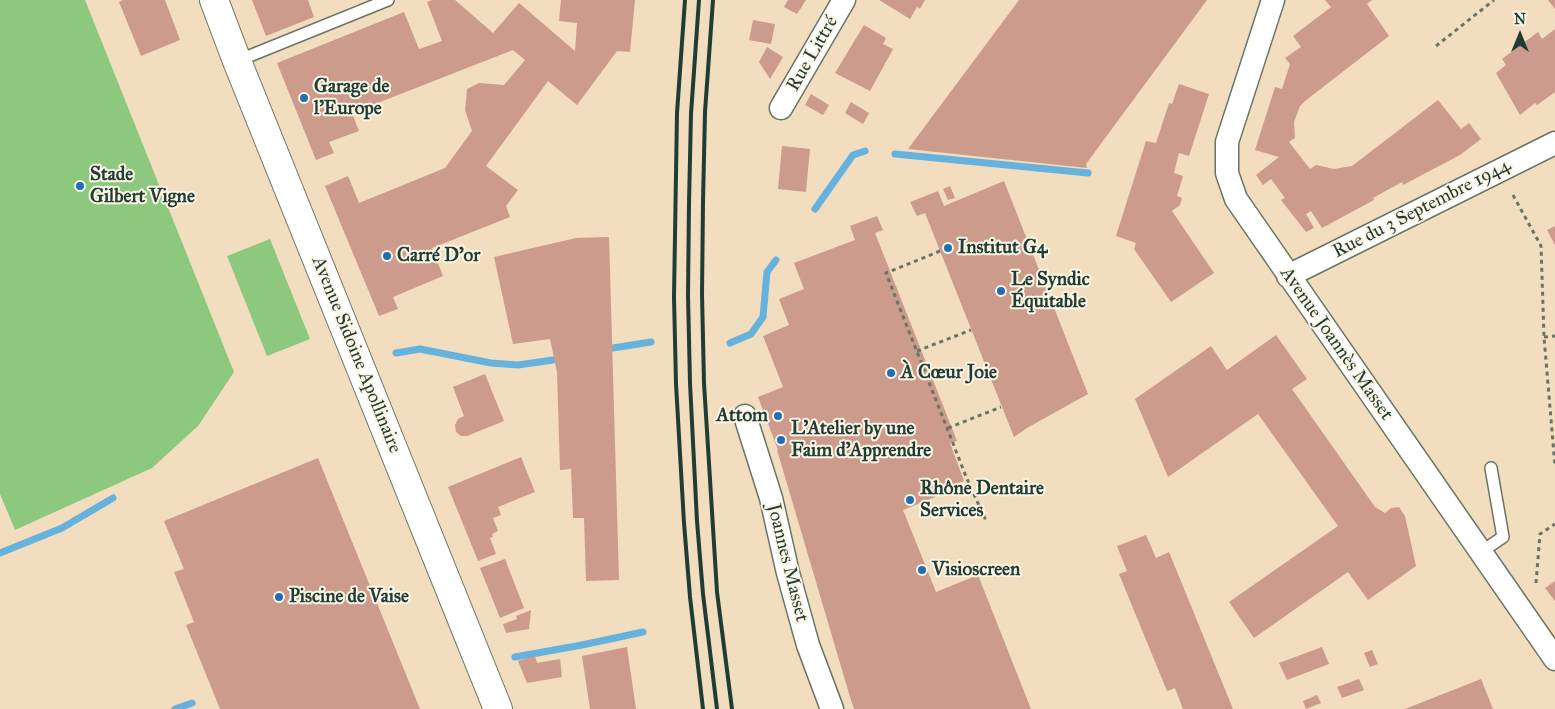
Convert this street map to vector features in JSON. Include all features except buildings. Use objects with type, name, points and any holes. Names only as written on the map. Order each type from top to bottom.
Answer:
[{"type":"main road","name":"Avenue Sidoine Apollinaire","points":[[214,0],[498,709]]},
{"type":"street","name":"Rue Littré","points":[[781,108],[844,0]]},
{"type":"street","name":"Avenue Joannès Masset","points":[[1273,0],[1228,142],[1227,173],[1236,199],[1555,659]]},
{"type":"street","name":"Rue du 3 Septembre 1944","points":[[1288,276],[1555,143]]},
{"type":"street","name":"Joannes Masset","points":[[745,416],[771,498],[788,573],[808,645],[832,709]]},
{"type":"lane","points":[[237,61],[388,0]]},
{"type":"lane","points":[[1481,552],[1503,537],[1492,468]]},
{"type":"path","points":[[1436,46],[1494,0]]},
{"type":"path","points":[[1513,195],[1541,246],[1544,337],[1555,466]]},
{"type":"path","points":[[940,251],[886,273],[967,479],[987,523]]},
{"type":"path","points":[[917,351],[971,330]]},
{"type":"path","points":[[1544,337],[1555,336]]},
{"type":"path","points":[[948,428],[1002,407]]},
{"type":"path","points":[[1536,583],[1540,534],[1555,524]]},
{"type":"green space","name":"Stade Gilbert Vigne","points":[[0,0],[85,0],[234,372],[198,426],[152,468],[15,530],[0,494]]},
{"type":"green space","points":[[270,239],[310,339],[267,356],[227,256]]},
{"type":"waterway","points":[[815,209],[853,155],[865,151]]},
{"type":"waterway","points":[[895,154],[1088,173]]},
{"type":"waterway","points":[[730,343],[751,334],[763,317],[767,272],[776,260]]},
{"type":"waterway","points":[[613,348],[651,342]]},
{"type":"waterway","points":[[396,353],[420,349],[491,363],[518,365],[553,360]]},
{"type":"waterway","points":[[0,553],[62,528],[113,498]]},
{"type":"waterway","points":[[515,657],[643,632]]},
{"type":"waterway","points":[[175,709],[192,703]]},
{"type":"railway","points":[[685,0],[677,113],[674,297],[676,384],[690,597],[703,709]]},
{"type":"railway","points":[[699,0],[691,114],[688,295],[690,383],[703,594],[717,709]]},
{"type":"railway","points":[[713,0],[705,112],[702,294],[704,383],[717,592],[732,709]]},
{"type":"place","name":"Garage de l'Europe","points":[[304,98]]},
{"type":"place","name":"Stade Gilbert Vigne","points":[[80,186]]},
{"type":"place","name":"Institut G4","points":[[948,248]]},
{"type":"place","name":"Carré D'or","points":[[387,256]]},
{"type":"place","name":"Le Syndic Équitable","points":[[1001,291]]},
{"type":"place","name":"À Cœur Joie","points":[[891,373]]},
{"type":"place","name":"Attom","points":[[778,416]]},
{"type":"place","name":"L'Atelier by une Faim d'Apprendre","points":[[781,440]]},
{"type":"place","name":"Rhône Dentaire Services","points":[[910,500]]},
{"type":"place","name":"Visioscreen","points":[[922,570]]},
{"type":"place","name":"Piscine de Vaise","points":[[279,597]]}]
